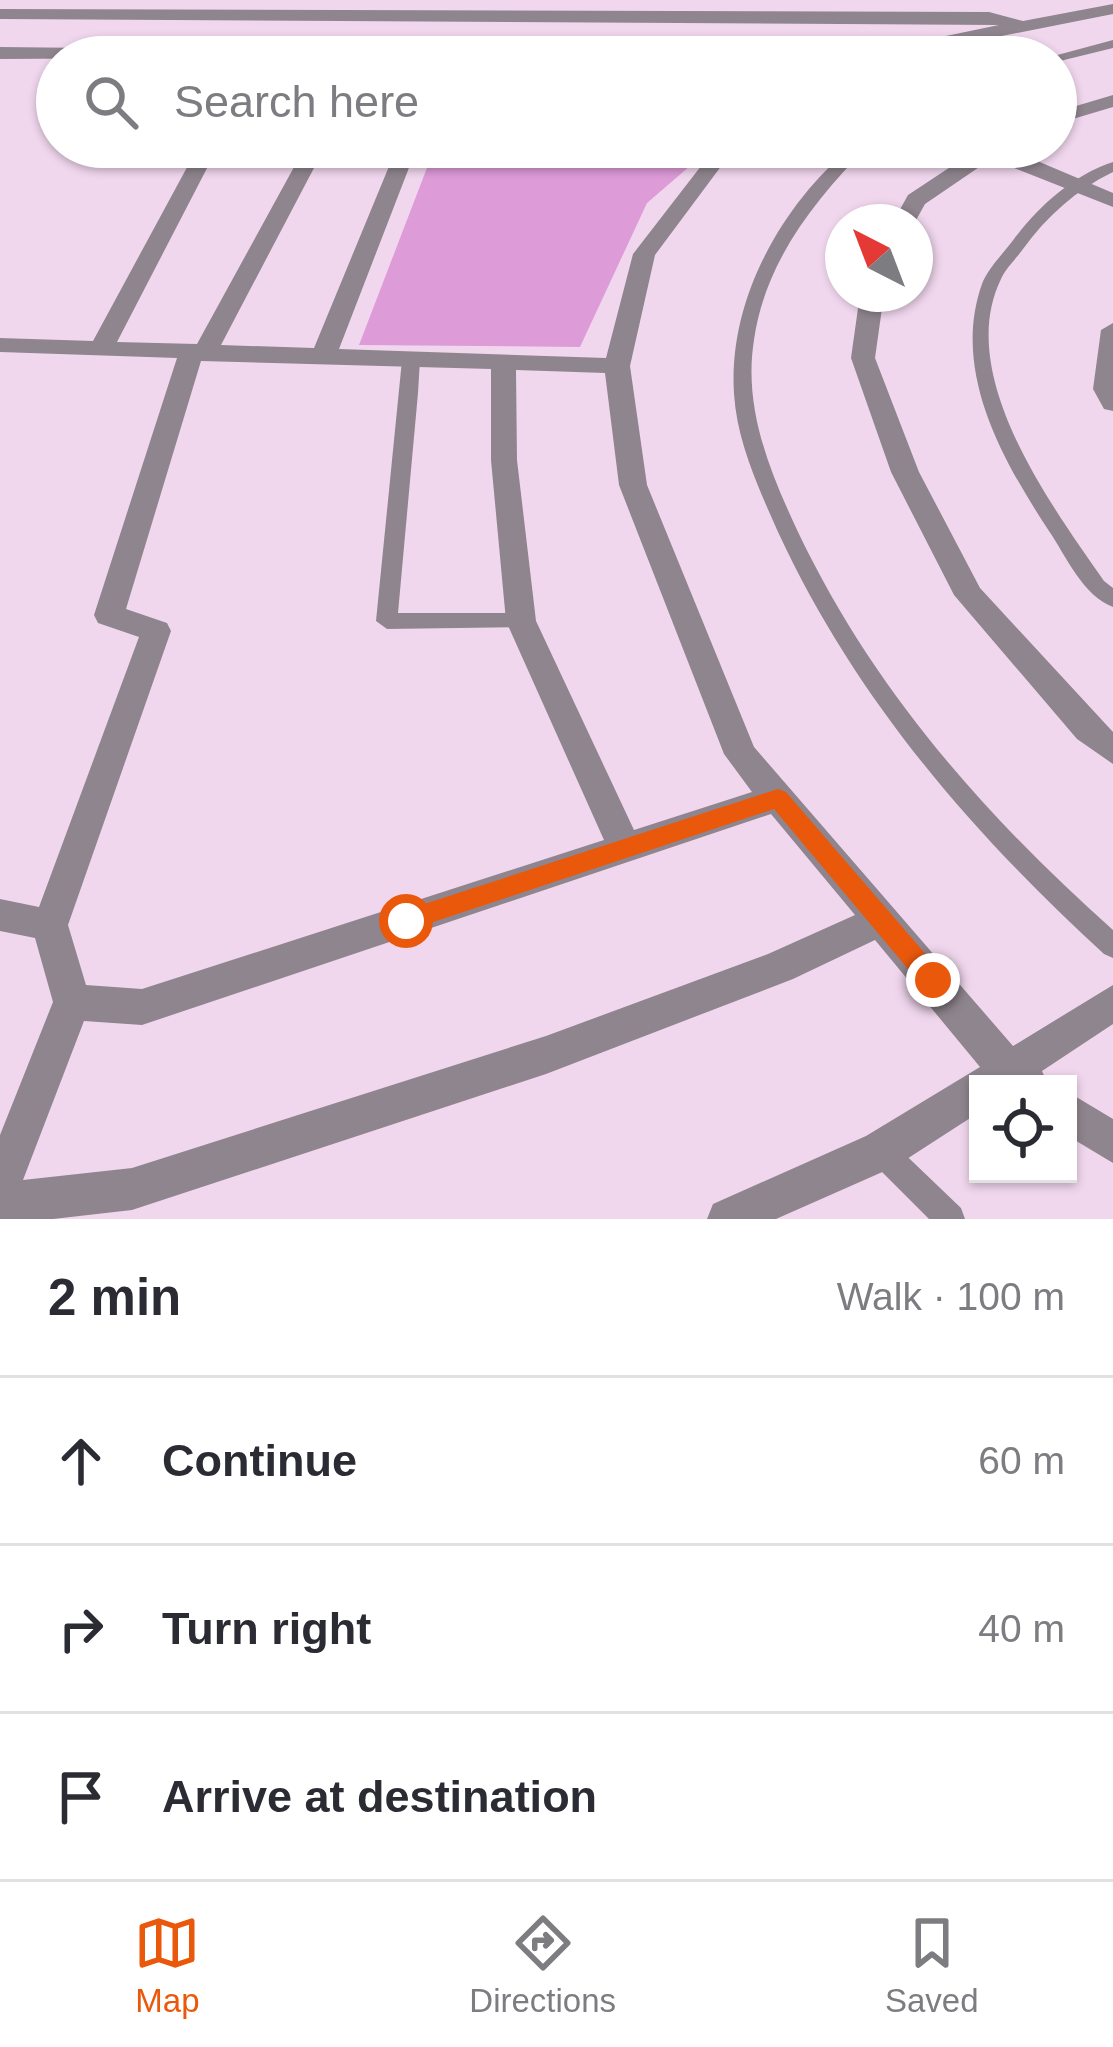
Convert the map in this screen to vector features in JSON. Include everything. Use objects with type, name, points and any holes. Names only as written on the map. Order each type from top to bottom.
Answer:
[{"type":"street","points":[[0,14],[273,6],[989,17],[1018,25]]},
{"type":"street","points":[[263,36],[273,6]]},
{"type":"street","points":[[978,36],[1113,9]]},
{"type":"street","points":[[0,53],[36,53]]},
{"type":"street","points":[[1077,112],[1113,101]]},
{"type":"street","points":[[101,348],[197,168]]},
{"type":"street","points":[[0,1187],[72,1002],[50,925],[156,632],[109,615],[197,354],[303,168]]},
{"type":"street","points":[[323,357],[399,168]]},
{"type":"street","points":[[710,168],[644,254],[617,366],[633,485],[740,754],[882,920],[996,1075]]},
{"type":"street","points":[[914,204],[960,168]]},
{"type":"street","points":[[1034,168],[1113,201]]},
{"type":"street","points":[[869,312],[863,358],[904,472],[969,595],[1088,730],[1113,751]]},
{"type":"street","points":[[1113,330],[1106,389],[1113,403]]},
{"type":"street","points":[[0,345],[617,366]]},
{"type":"street","points":[[503,362],[504,460],[521,621],[625,848]]},
{"type":"street","points":[[72,1002],[142,1007],[778,798]]},
{"type":"street","points":[[0,915],[50,925]]},
{"type":"street","points":[[0,1204],[132,1189],[546,1055],[780,967],[882,920]]},
{"type":"street","points":[[1011,1075],[1113,1003]]},
{"type":"street","points":[[728,1219],[881,1151],[969,1100]]},
{"type":"street","points":[[1077,1118],[1113,1143]]},
{"type":"lane","points":[[1077,53],[1113,44]]},
{"type":"lane","points":[[1113,166],[1076,186],[1034,220],[990,285],[980,358],[1013,462],[1097,586],[1113,599]]},
{"type":"lane","points":[[841,168],[776,242],[748,318],[743,394],[766,480],[812,590],[868,678],[944,781],[1044,886],[1113,946]]},
{"type":"lane","points":[[411,360],[410,421],[397,496],[387,621],[521,621]]},
{"type":"lane","points":[[881,1151],[950,1219]]},
{"type":"shaded area","points":[[427,168],[688,168],[647,203],[580,347],[359,345]]},
{"type":"route","points":[[406,921],[778,798],[933,980]]}]
